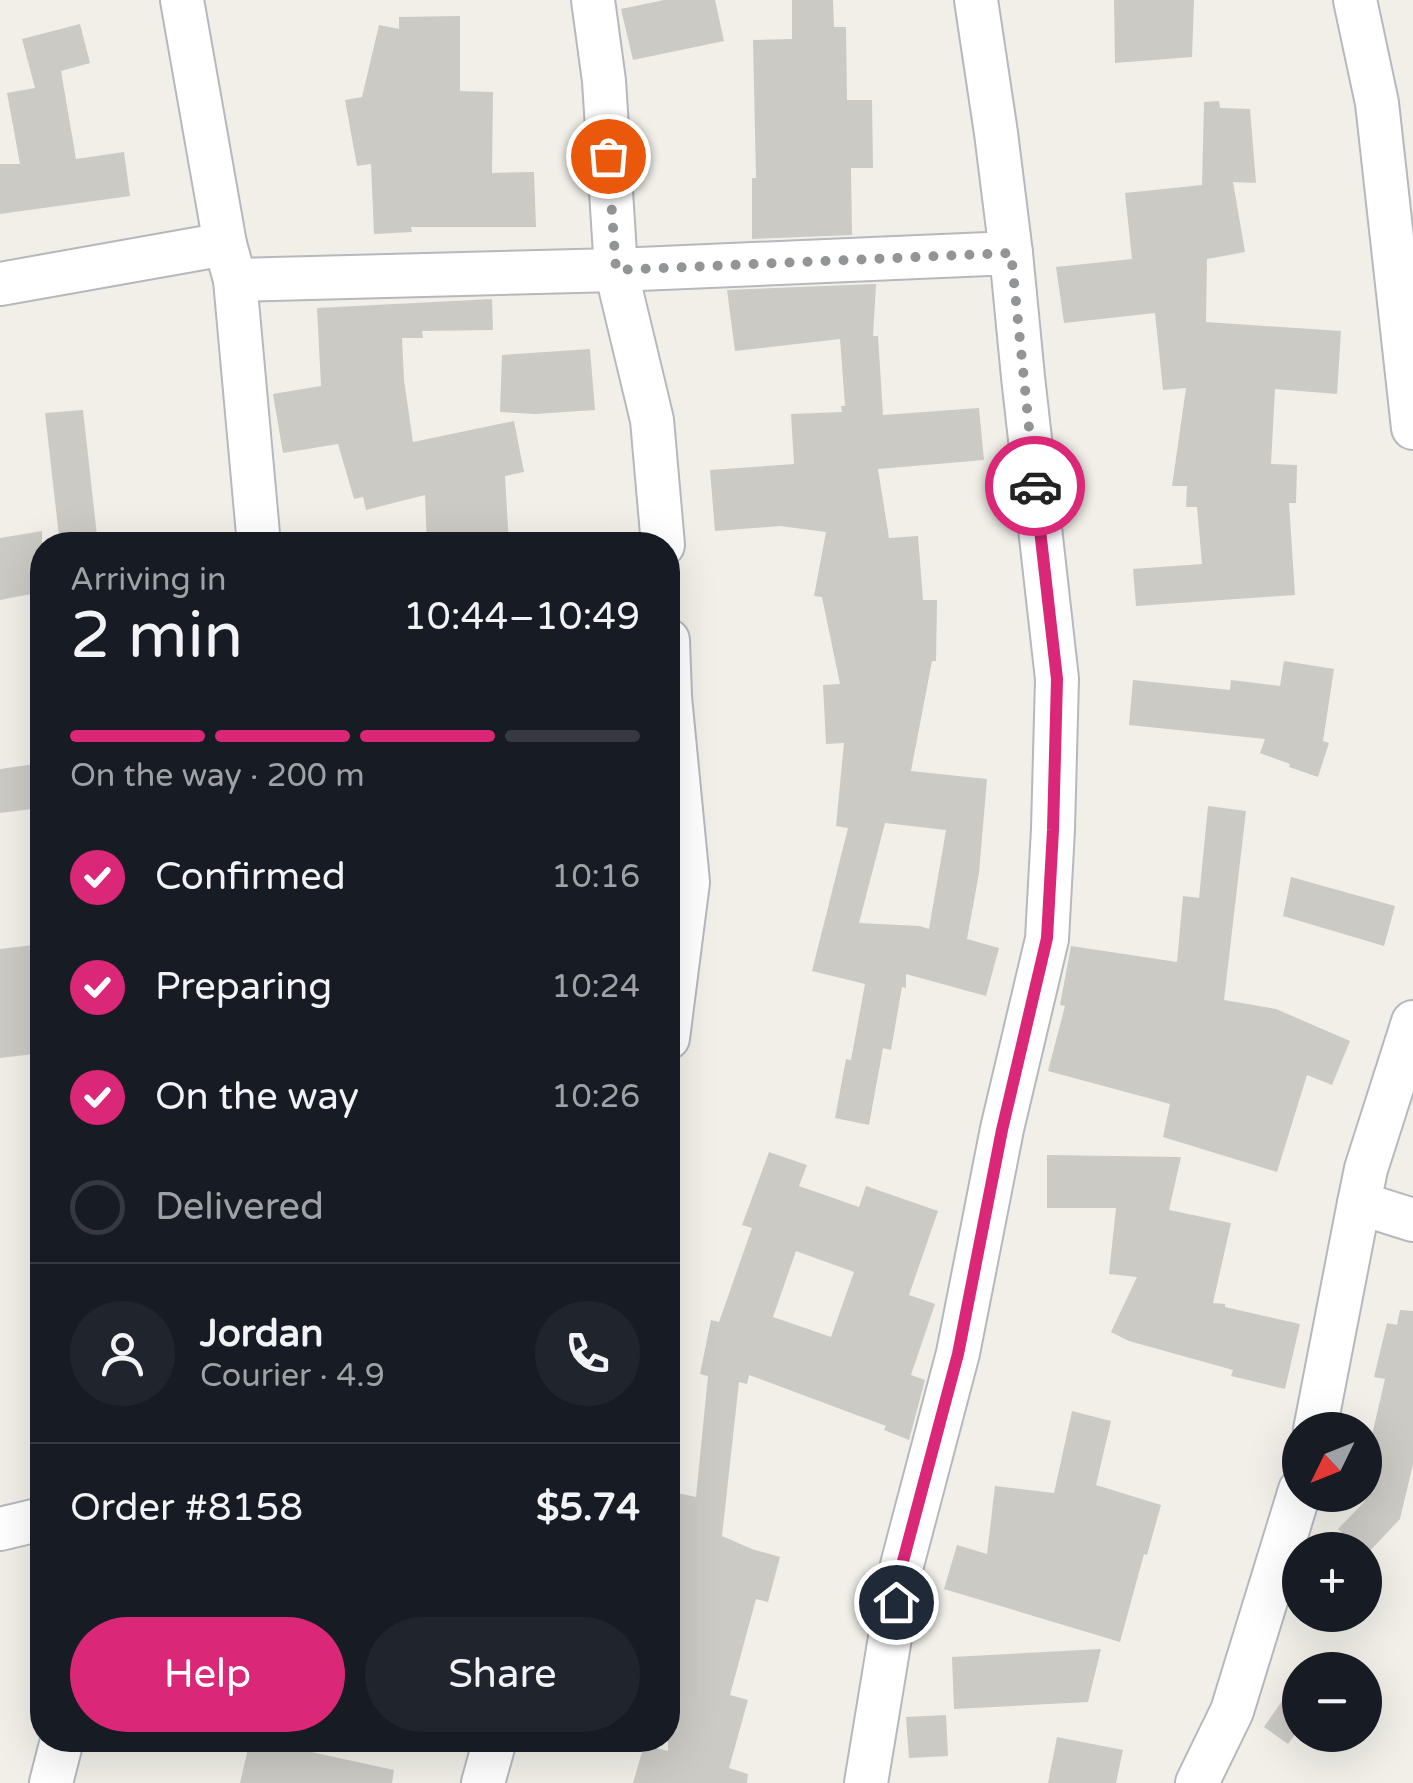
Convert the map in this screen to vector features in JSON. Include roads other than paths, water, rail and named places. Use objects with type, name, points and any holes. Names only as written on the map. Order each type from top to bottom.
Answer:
[{"type":"street","points":[[182,0],[230,262],[258,532]]},
{"type":"street","points":[[593,0],[604,81],[616,270],[652,420],[663,532]]},
{"type":"street","points":[[866,1783],[902,1565],[958,1354],[1002,1130],[1047,938],[1057,679],[1011,253],[976,0]]},
{"type":"street","points":[[1356,0],[1377,103],[1413,428]]},
{"type":"street","points":[[0,284],[230,262],[616,270],[1011,253]]},
{"type":"street","points":[[680,800],[688,882],[680,944]]},
{"type":"street","points":[[1318,1412],[1366,1169],[1413,1022]]},
{"type":"street","points":[[1359,1203],[1413,1220]]},
{"type":"street","points":[[1197,1783],[1232,1711],[1293,1512]]},
{"type":"street","points":[[0,1529],[30,1523]]},
{"type":"street","points":[[51,1783],[59,1752]]},
{"type":"street","points":[[483,1783],[492,1752]]}]
